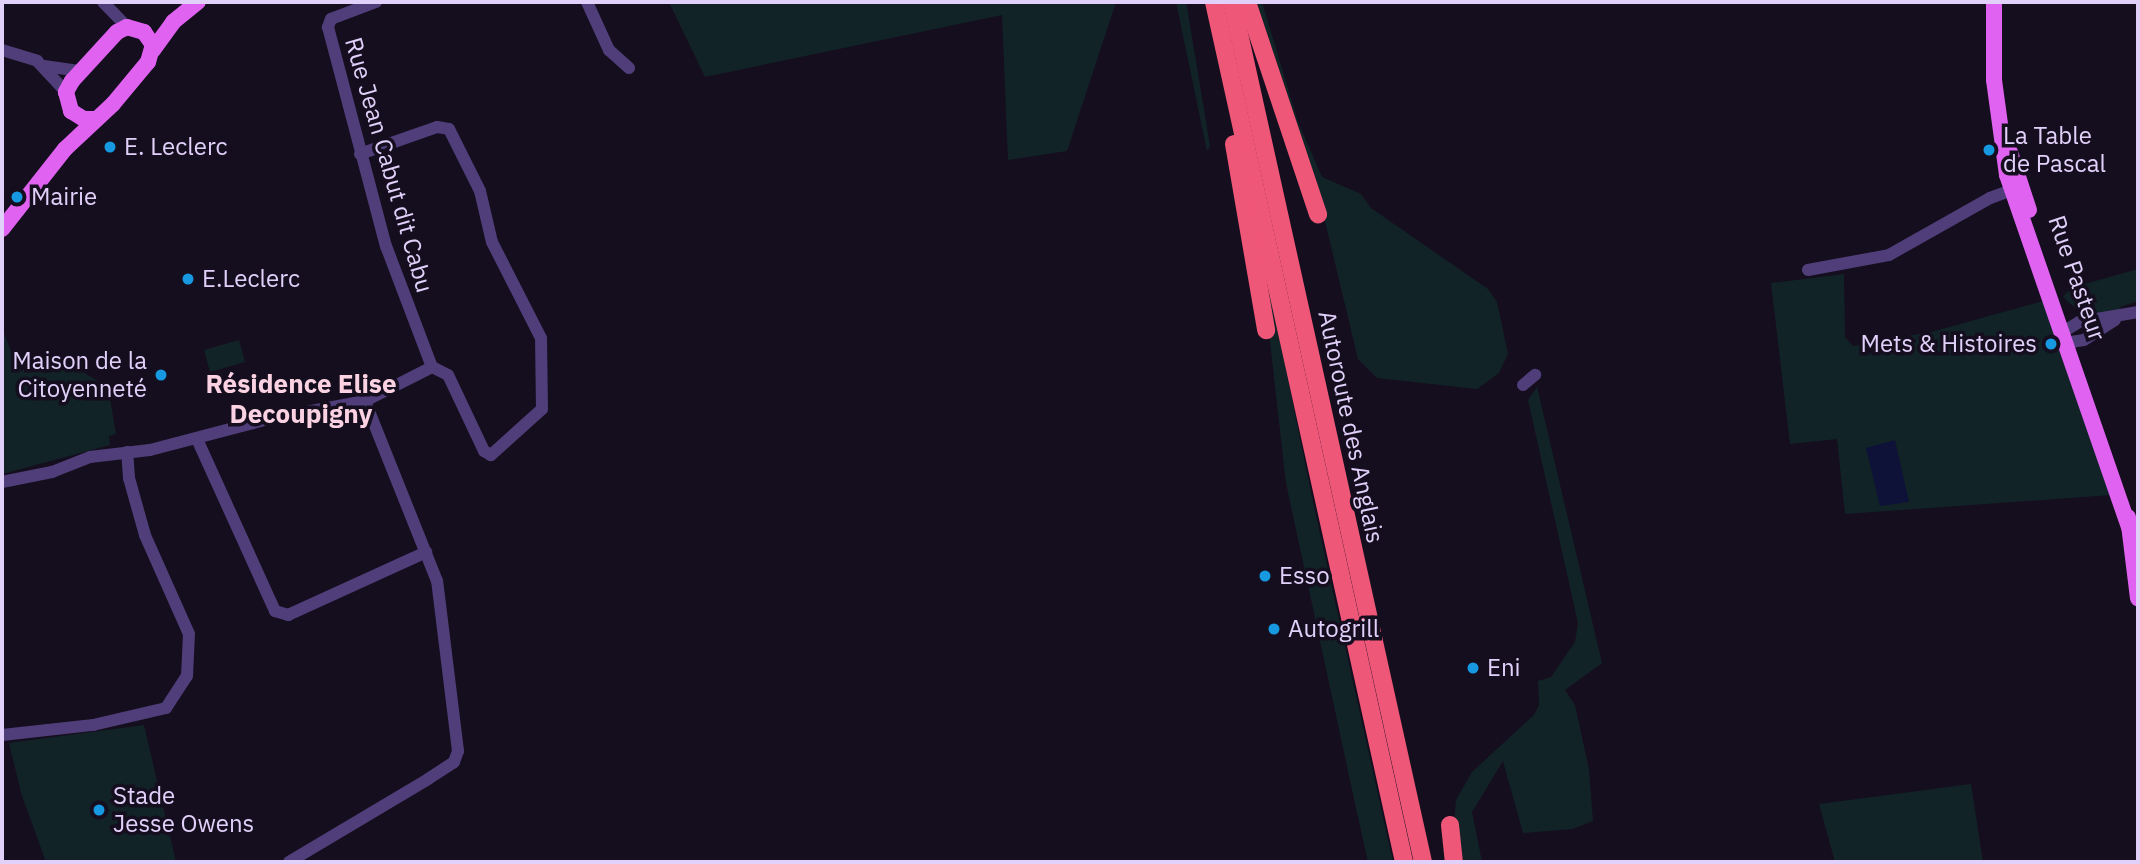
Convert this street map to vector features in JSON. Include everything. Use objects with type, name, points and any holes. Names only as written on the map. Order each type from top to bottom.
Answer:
[{"type":"highway","name":"Autoroute des Anglais","points":[[1214,2],[1404,862]]},
{"type":"highway","name":"Autoroute des Anglais","points":[[1233,2],[1423,862]]},
{"type":"highway","points":[[1247,2],[1318,214]]},
{"type":"highway","points":[[1224,52],[1242,201],[1266,330]]},
{"type":"highway","points":[[1450,825],[1454,862]]},
{"type":"main road","points":[[2,229],[65,149],[113,104],[173,22],[198,2]]},
{"type":"main road","name":"Rue Pasteur","points":[[1994,2],[2000,144],[2109,456],[2129,527],[2138,598]]},
{"type":"main road","points":[[65,149],[71,111],[66,92],[82,71],[132,28],[173,22]]},
{"type":"main road","points":[[132,28],[151,40],[153,50]]},
{"type":"main road","points":[[71,111],[84,119],[95,119]]},
{"type":"street","points":[[103,2],[132,28]]},
{"type":"street","name":"Rue Jean Cabut dit Cabu","points":[[376,2],[331,19],[328,27],[386,246],[432,367]]},
{"type":"street","points":[[587,2],[609,50],[629,68]]},
{"type":"street","points":[[2,50],[44,66],[82,71]]},
{"type":"street","points":[[44,66],[66,92]]},
{"type":"street","points":[[2,482],[127,452],[197,439],[268,419],[365,401],[432,367],[448,375],[484,451],[491,455],[542,409],[541,338],[492,242],[480,191],[449,129],[437,127],[360,154]]},
{"type":"street","points":[[1808,270],[1889,255],[2017,188]]},
{"type":"street","points":[[2068,336],[2138,312]]},
{"type":"street","points":[[1523,386],[1535,375]]},
{"type":"street","points":[[289,862],[454,762],[458,751],[437,581],[365,401]]},
{"type":"street","points":[[197,439],[275,611],[288,615],[426,552]]},
{"type":"street","points":[[2,735],[93,725],[166,708],[187,676],[189,634],[145,535],[129,478],[127,452]]},
{"type":"shaded area","points":[[669,2],[1116,2],[1067,151],[1008,160],[1002,15],[705,77]]},
{"type":"shaded area","points":[[1176,2],[1186,2],[1210,146],[1207,151]]},
{"type":"shaded area","points":[[1256,2],[1262,2],[1298,122],[1322,177],[1361,194],[1371,208],[1488,289],[1497,302],[1508,354],[1499,373],[1477,389],[1377,378],[1358,359],[1323,213]]},
{"type":"shaded area","points":[[2138,269],[2138,301],[2120,307],[2121,313],[2084,316],[2063,297],[2071,288]]},
{"type":"shaded area","points":[[1844,274],[1845,337],[1853,346],[1935,331],[2043,301],[2111,495],[1845,514],[1837,439],[1790,444],[1771,283]]},
{"type":"shaded area","points":[[1271,297],[1313,502],[1393,862],[1368,862],[1356,808],[1286,483],[1265,298]]},
{"type":"shaded area","points":[[2,328],[14,359],[36,358],[43,368],[54,371],[73,366],[108,387],[116,434],[109,436],[110,445],[2,474]]},
{"type":"shaded area","points":[[239,340],[245,362],[210,372],[204,350]]},
{"type":"shaded area","points":[[1537,387],[1602,663],[1565,690],[1575,705],[1589,770],[1593,821],[1572,829],[1523,833],[1503,761],[1472,812],[1482,862],[1461,862],[1454,825],[1456,800],[1472,772],[1534,715],[1539,705],[1538,681],[1551,677],[1575,642],[1578,623],[1528,400]]},
{"type":"shaded area","points":[[1895,440],[1909,502],[1880,506],[1866,448]]},
{"type":"shaded area","name":"Stade Jesse Owens","points":[[144,725],[176,862],[46,862],[22,796],[9,743]]},
{"type":"shaded area","points":[[1971,784],[1983,862],[1835,862],[1819,804]]},
{"type":"place","name":"E. Leclerc","points":[[110,147]]},
{"type":"place","name":"La Table de Pascal","points":[[1989,150]]},
{"type":"place","name":"Mairie","points":[[17,197]]},
{"type":"place","name":"E.Leclerc","points":[[188,279]]},
{"type":"place","name":"Mets & Histoires","points":[[2051,344]]},
{"type":"place","name":"Maison de la Citoyenneté","points":[[161,375]]},
{"type":"place","name":"Esso","points":[[1265,576]]},
{"type":"place","name":"Autogrill","points":[[1274,629]]},
{"type":"place","name":"Eni","points":[[1473,668]]},
{"type":"place","name":"Stade Jesse Owens","points":[[99,810]]},
{"type":"district","name":"Résidence Elise Decoupigny","points":[[301,399]]}]
